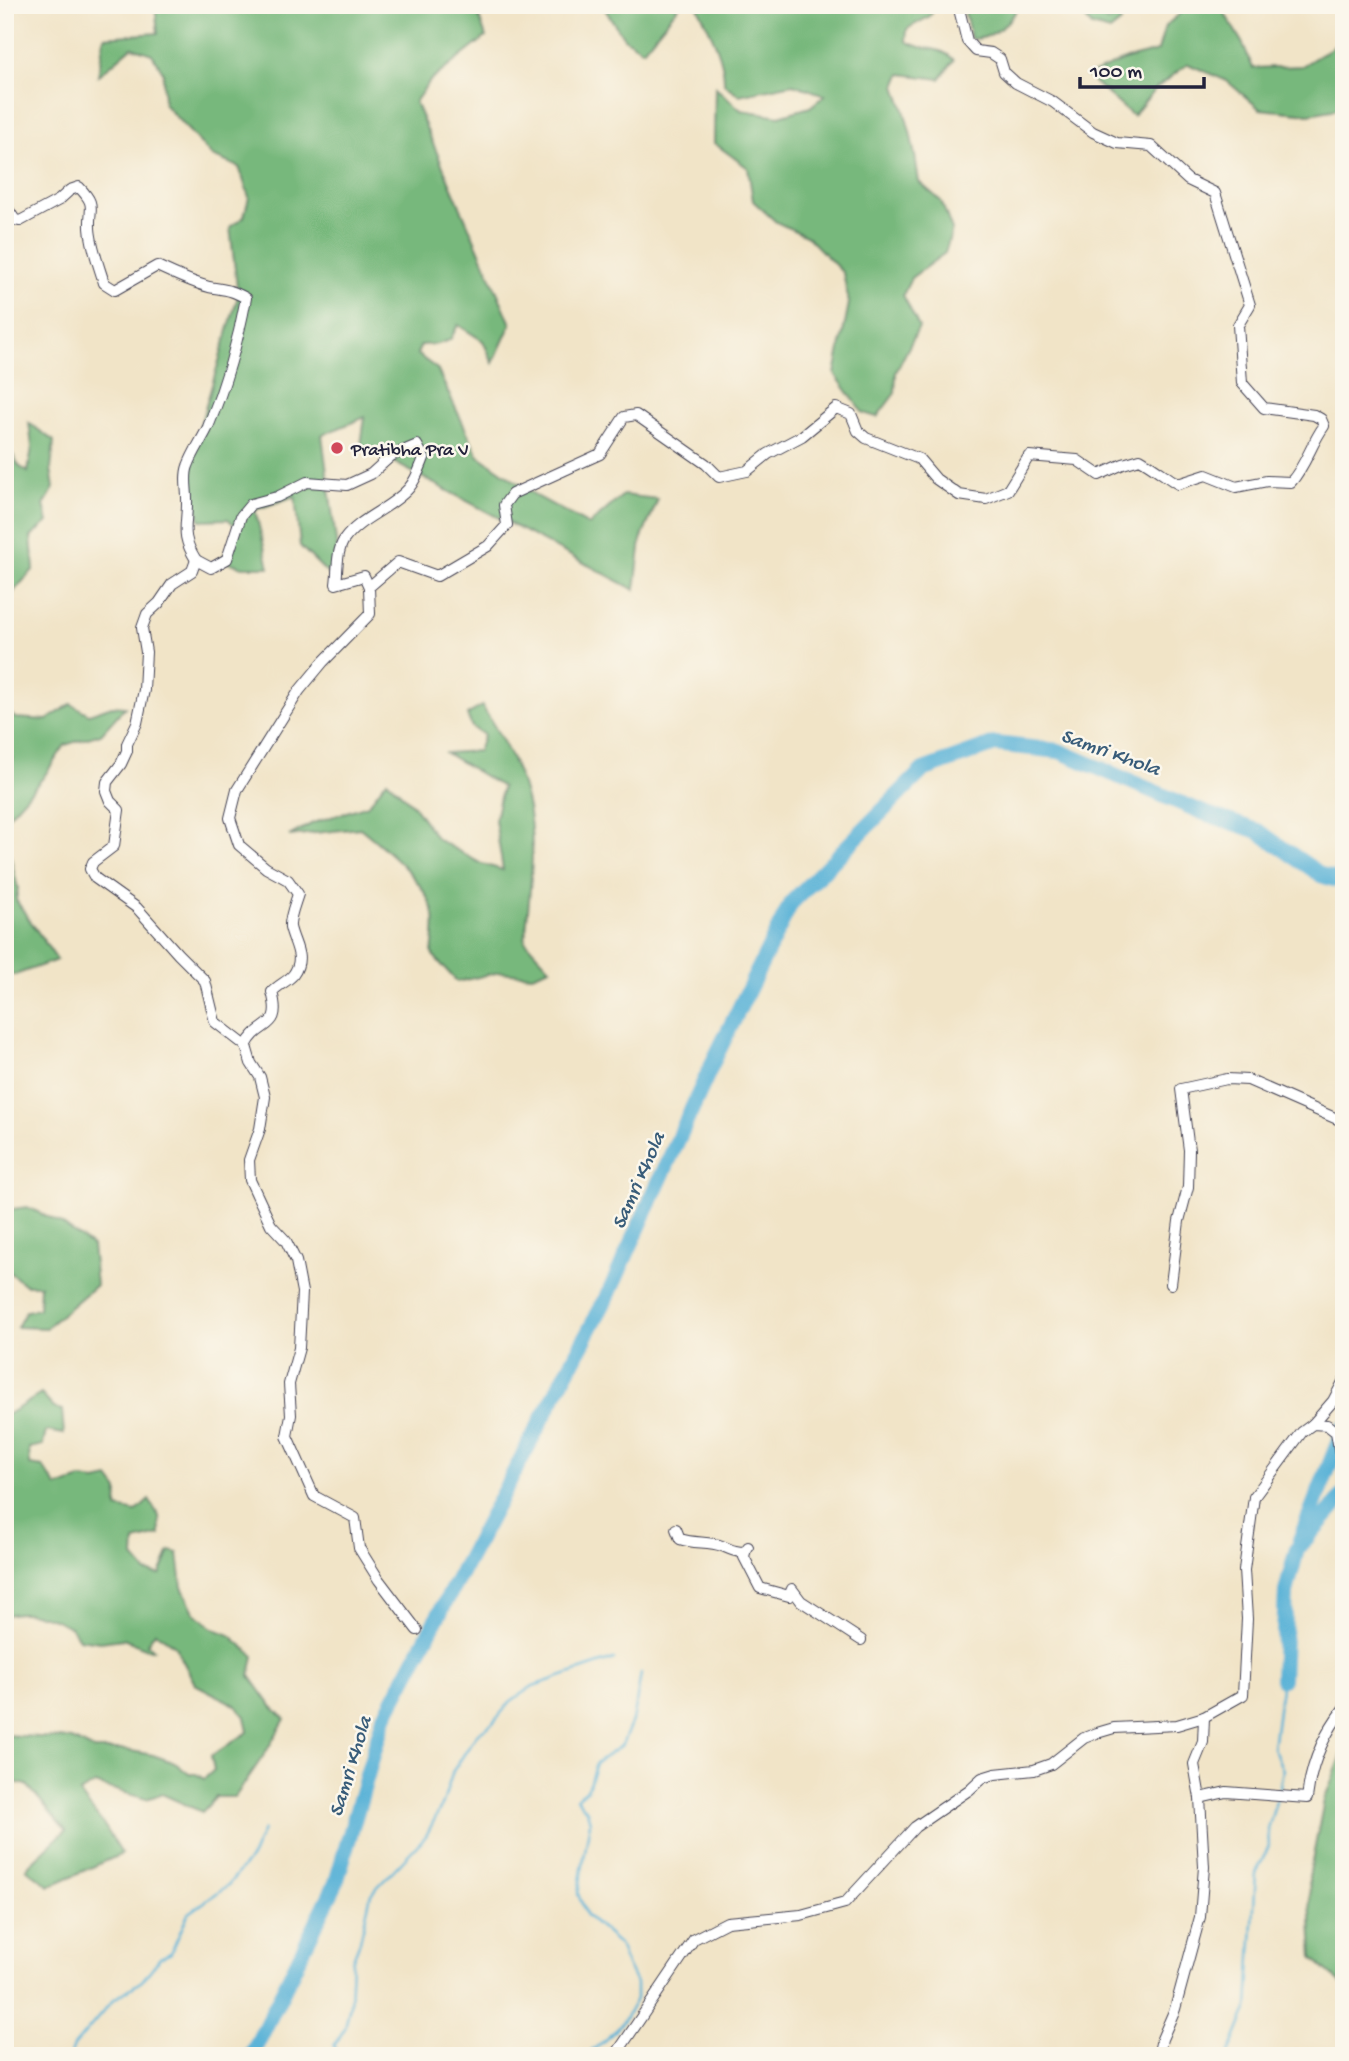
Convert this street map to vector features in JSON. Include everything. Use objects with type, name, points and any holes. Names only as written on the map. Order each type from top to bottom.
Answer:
[{"type":"street","points":[[369,587],[398,562],[437,576],[488,546],[507,525],[504,505],[512,494],[600,454],[624,417],[636,415],[706,464],[719,477],[747,471],[768,454],[802,436],[836,408],[851,414],[858,431],[866,439],[919,459],[936,479],[959,495],[986,499],[1008,490],[1029,456],[1077,460],[1099,475],[1140,459],[1178,484],[1206,475],[1236,488],[1267,481],[1291,482],[1302,470],[1313,442],[1324,426],[1321,419],[1314,415],[1264,408],[1242,383],[1238,325],[1250,305],[1214,193],[1188,180],[1151,146],[1117,143],[1093,132],[1053,102],[1016,83],[1004,72],[1000,59],[991,53],[976,51],[967,41],[958,5]]},
{"type":"street","points":[[5,145],[8,156],[5,166]]},
{"type":"street","points":[[5,181],[8,209],[15,220],[20,221],[79,187],[90,198],[93,213],[90,228],[104,284],[115,290],[157,266],[189,281],[228,289],[246,298],[239,339],[221,393],[187,467],[184,519],[186,544],[196,560],[211,568],[227,559],[240,516],[251,504],[277,497],[307,482],[346,485],[371,474],[391,456],[416,445],[424,458],[411,486],[343,541],[338,556],[336,584],[365,576],[369,587],[370,614],[299,691],[237,790],[230,818],[239,845],[266,868],[288,880],[298,894],[290,925],[301,952],[297,969],[291,978],[281,982],[272,992],[275,1013],[271,1022],[251,1035],[246,1046]]},
{"type":"street","points":[[196,560],[192,571],[172,584],[159,603],[147,614],[142,628],[146,652],[144,690],[137,723],[121,764],[107,782],[106,790],[110,802],[119,810],[114,846],[93,862],[90,869],[94,878],[137,908],[205,981],[215,1022],[246,1046],[251,1063],[260,1077],[265,1097],[260,1129],[249,1160],[250,1180],[264,1204],[271,1225],[286,1241],[296,1261],[302,1292],[299,1348],[289,1384],[291,1415],[287,1436],[314,1496],[355,1518],[359,1548],[379,1580],[417,1630]]},
{"type":"street","points":[[1171,1284],[1188,1187],[1189,1150],[1181,1089],[1227,1079],[1248,1080],[1344,1122]]},
{"type":"street","points":[[615,2056],[694,1939],[727,1922],[801,1914],[845,1903],[915,1827],[982,1778],[1034,1770],[1051,1764],[1084,1738],[1097,1732],[1114,1728],[1177,1725],[1204,1717],[1243,1695],[1248,1619],[1244,1570],[1254,1497],[1302,1432],[1313,1424],[1333,1401],[1344,1380]]},
{"type":"street","points":[[1313,1424],[1327,1424],[1336,1432],[1344,1467]]},
{"type":"street","points":[[677,1530],[680,1539],[695,1544],[722,1546],[734,1552],[747,1549],[744,1557],[760,1588],[789,1596],[792,1589],[801,1601],[861,1640]]},
{"type":"street","points":[[1200,1798],[1226,1793],[1307,1798],[1317,1752],[1344,1708]]},
{"type":"street","points":[[1158,2056],[1175,2008],[1200,1917],[1204,1867],[1200,1798],[1194,1764],[1203,1742],[1204,1717]]},
{"type":"green space","points":[[155,5],[475,5],[486,37],[430,81],[415,102],[511,324],[493,363],[483,341],[458,325],[450,340],[421,345],[417,354],[437,369],[478,455],[538,497],[589,525],[623,495],[658,499],[641,540],[635,590],[361,445],[365,417],[322,435],[338,556],[330,576],[300,546],[295,496],[255,510],[269,567],[243,567],[221,560],[240,530],[228,519],[200,520],[186,474],[238,296],[230,227],[244,217],[249,197],[239,167],[212,156],[164,104],[163,72],[152,54],[132,47],[98,76],[104,37],[158,33]]},
{"type":"green space","points":[[602,5],[680,5],[643,50],[624,38]]},
{"type":"green space","points":[[697,5],[937,5],[930,16],[907,29],[906,41],[942,52],[954,60],[940,79],[901,74],[896,86],[910,134],[919,182],[941,201],[952,230],[945,253],[911,278],[903,295],[919,327],[896,372],[895,393],[877,417],[863,413],[835,374],[849,303],[843,273],[808,237],[776,222],[753,201],[748,168],[714,143],[715,87],[741,110],[779,116],[810,107],[825,95],[793,84],[739,95],[724,84],[719,54]]},
{"type":"green space","points":[[963,5],[1021,5],[1005,24],[993,33],[979,39],[971,39]]},
{"type":"green space","points":[[1074,5],[1090,5],[1107,21],[1117,16],[1121,22],[1110,31],[1092,26]]},
{"type":"green space","points":[[1191,5],[1222,9],[1243,44],[1253,68],[1302,66],[1344,40],[1344,108],[1309,114],[1260,109],[1227,81],[1188,64],[1155,89],[1133,116],[1087,76],[1127,59],[1158,51],[1165,26]]},
{"type":"green space","points":[[29,423],[54,441],[51,469],[54,488],[44,505],[48,522],[31,537],[34,569],[15,590],[5,607],[5,441],[19,466],[28,472],[32,447]]},
{"type":"green space","points":[[71,704],[89,714],[112,706],[125,707],[101,734],[65,745],[43,778],[5,820],[5,777],[12,759],[5,763],[5,708],[15,718],[47,720]]},
{"type":"green space","points":[[482,706],[502,739],[523,786],[530,816],[532,852],[525,941],[550,968],[532,975],[500,972],[457,982],[432,954],[434,915],[423,890],[382,846],[360,828],[289,836],[313,823],[368,805],[387,780],[413,805],[437,839],[482,864],[503,870],[495,820],[502,787],[446,753],[478,751],[484,735],[472,727],[467,715]]},
{"type":"green space","points":[[5,852],[10,855],[18,888],[16,900],[57,960],[15,975],[5,975]]},
{"type":"green space","points":[[27,1207],[59,1222],[92,1246],[96,1285],[46,1328],[17,1327],[26,1311],[39,1309],[40,1285],[25,1285],[5,1268],[5,1210]]},
{"type":"green space","points":[[41,1394],[54,1408],[62,1410],[64,1434],[46,1431],[43,1445],[29,1448],[30,1465],[43,1467],[57,1487],[81,1479],[96,1481],[109,1478],[118,1490],[117,1508],[136,1512],[149,1500],[159,1516],[160,1535],[135,1541],[134,1558],[146,1572],[160,1575],[170,1551],[178,1553],[182,1587],[194,1612],[212,1628],[230,1635],[254,1656],[250,1676],[270,1704],[285,1719],[235,1797],[216,1797],[202,1812],[162,1794],[146,1799],[95,1784],[79,1793],[122,1854],[49,1886],[26,1868],[66,1830],[27,1785],[5,1780],[5,1735],[72,1739],[94,1750],[126,1750],[153,1755],[175,1763],[189,1774],[196,1774],[204,1779],[214,1770],[211,1756],[248,1732],[245,1717],[237,1706],[195,1684],[175,1646],[155,1632],[147,1644],[154,1649],[150,1650],[123,1639],[100,1642],[79,1639],[74,1631],[61,1622],[29,1613],[5,1616],[5,1416]]},
{"type":"green space","points":[[1344,1750],[1344,1986],[1313,1958],[1309,1877],[1324,1800]]},
{"type":"waterway","name":"Samri Khola","points":[[251,2056],[336,1883],[383,1720],[609,1293],[713,1062],[791,903],[923,770],[995,744],[1059,751],[1204,813],[1258,831],[1321,875],[1344,882]]},
{"type":"waterway","points":[[1300,1540],[1344,1428]]},
{"type":"waterway","points":[[1282,1679],[1286,1592],[1297,1549],[1344,1495]]},
{"type":"waterway","points":[[338,2056],[334,2046],[345,2028],[350,2005],[352,1961],[360,1941],[371,1894],[426,1836],[443,1803],[453,1771],[478,1733],[493,1723],[511,1701],[533,1686],[614,1659]]},
{"type":"waterway","points":[[586,2056],[615,2031],[626,2017],[636,1999],[636,1983],[619,1944],[587,1916],[578,1894],[590,1822],[587,1811],[577,1798],[587,1790],[596,1763],[622,1745],[634,1716],[641,1673]]},
{"type":"waterway","points":[[1279,1792],[1283,1770],[1273,1748],[1282,1679]]},
{"type":"waterway","points":[[1228,2056],[1248,2007],[1256,1873],[1269,1846],[1268,1829],[1277,1798]]},
{"type":"waterway","points":[[70,2056],[74,2046],[113,2000],[142,1981],[160,1958],[171,1953],[188,1914],[228,1885],[252,1856],[263,1830]]},
{"type":"place","name":"Pratibha Pra V","points":[[337,448]]}]
